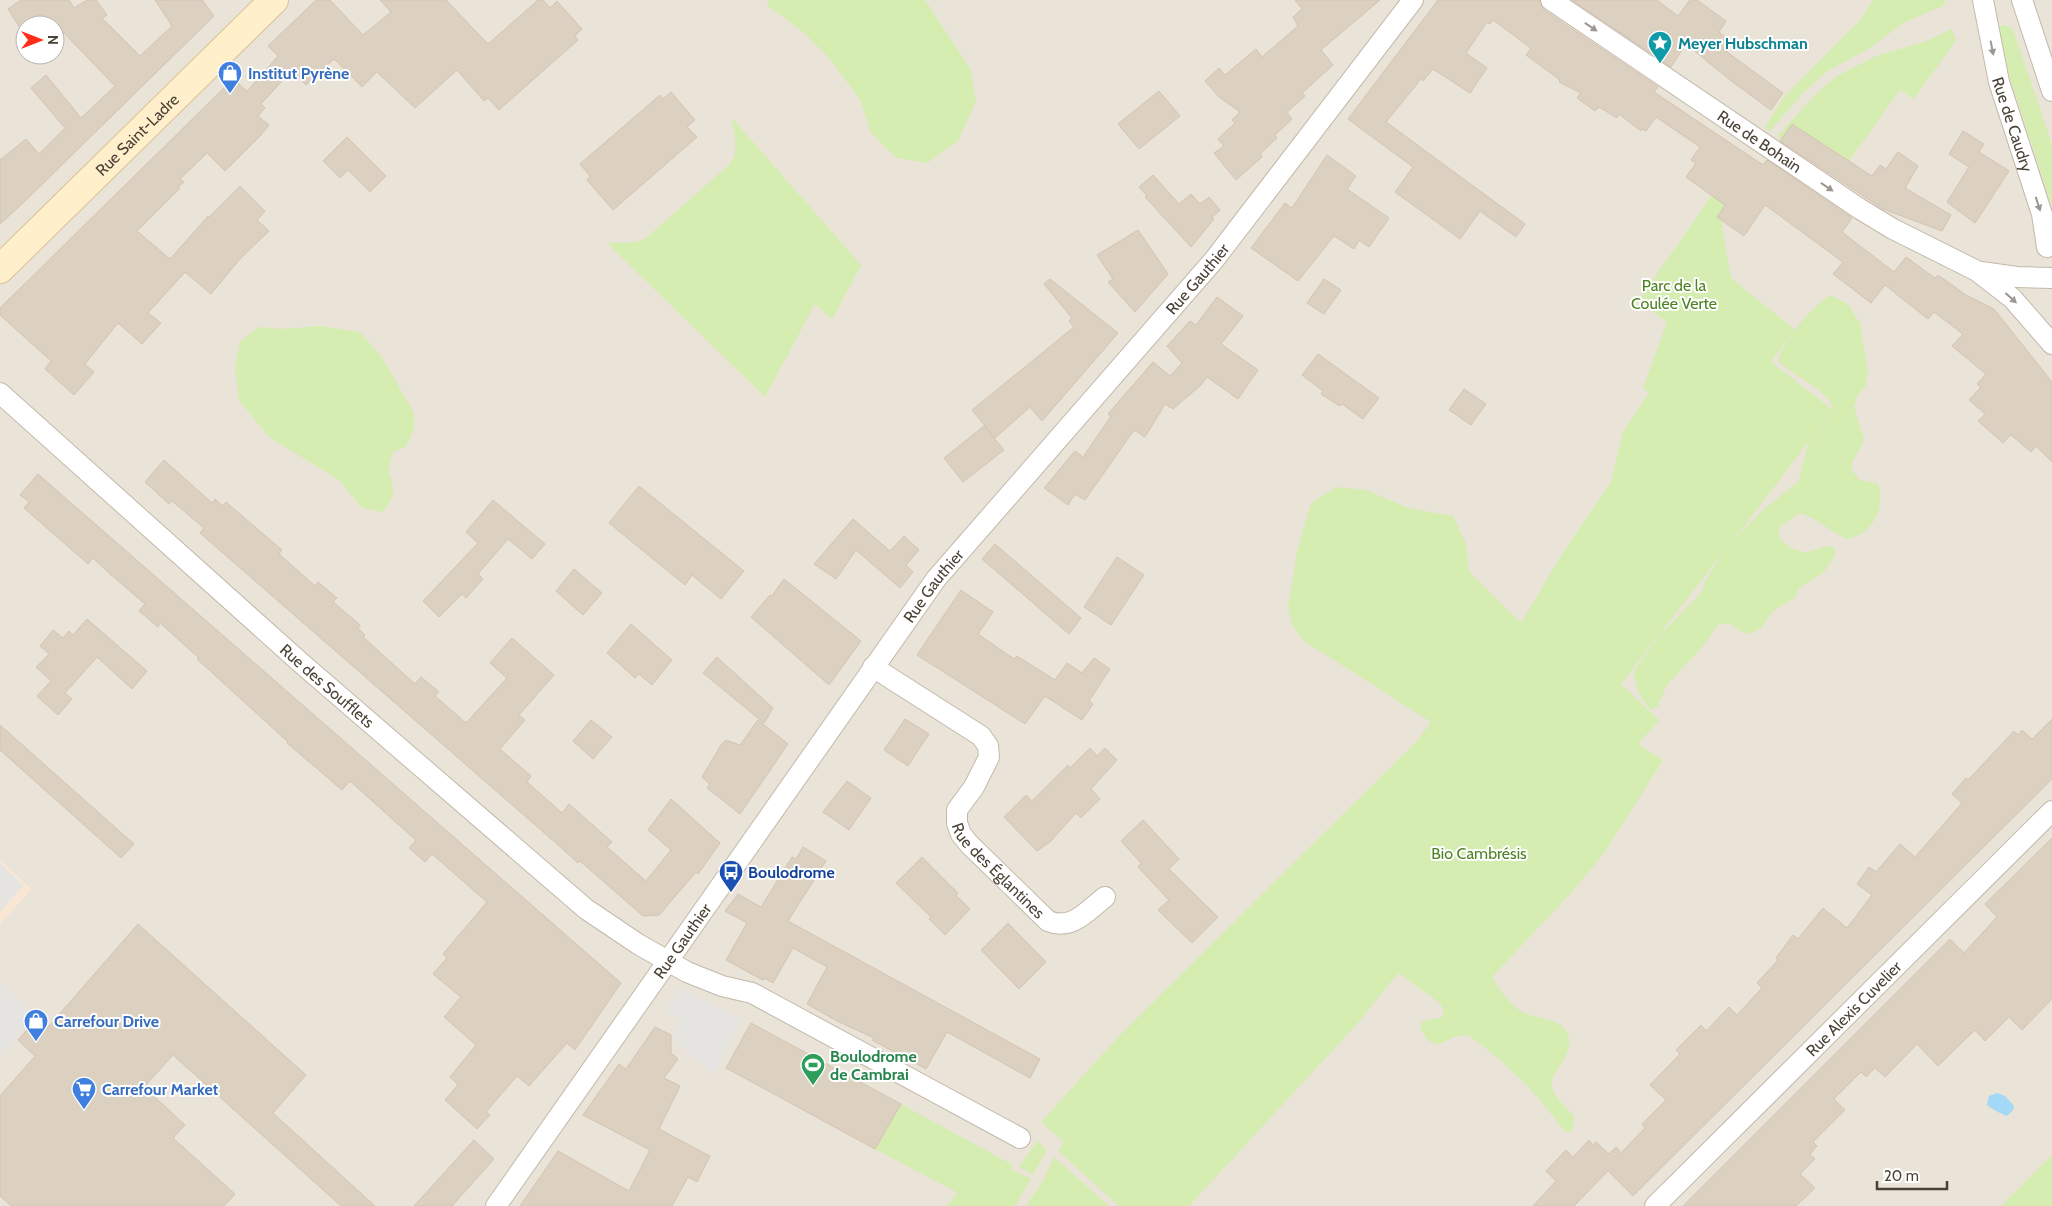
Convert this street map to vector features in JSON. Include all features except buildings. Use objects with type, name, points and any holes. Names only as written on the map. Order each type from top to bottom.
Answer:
[{"type":"street","name":"Rue Saint-Ladre","points":[[1,266],[274,0]]},
{"type":"street","name":"Rue Gauthier","points":[[496,1206],[936,579],[1214,260],[1414,0]]},
{"type":"street","name":"Rue de Bohain","points":[[1551,0],[1860,209],[1893,229],[1977,271],[2012,298],[2052,344]]},
{"type":"street","name":"Rue de Caudry","points":[[1983,0],[1999,82],[2050,241],[2047,261],[2052,271]]},
{"type":"street","points":[[2026,4],[2052,91]]},
{"type":"street","name":"Rue de Bohain","points":[[1977,271],[2017,278],[2052,278]]},
{"type":"street","name":"Rue des Soufflets","points":[[0,393],[301,663],[586,909],[638,944],[687,972],[722,986],[752,993],[1020,1138]]},
{"type":"street","name":"Rue des Églantines","points":[[873,667],[980,736],[988,746],[989,757],[974,787],[957,810],[957,822],[961,834],[969,844],[1048,922],[1057,925],[1067,925],[1076,921],[1105,897]]},
{"type":"street","name":"Rue Alexis Cuvelier","points":[[1655,1206],[2052,811]]},
{"type":"shaded area","points":[[0,0],[2052,0],[2052,1206],[0,1206]]},
{"type":"shaded area","points":[[0,860],[32,889],[0,924]]},
{"type":"shaded area","points":[[0,863],[24,885],[0,912]]},
{"type":"shaded area","points":[[0,983],[36,1015],[0,1056]]},
{"type":"shaded area","points":[[681,987],[742,1020],[713,1075],[672,1039],[681,1020],[664,1012]]},
{"type":"green space","points":[[767,0],[925,0],[970,68],[976,101],[958,141],[927,163],[896,158],[871,133],[860,100],[831,60],[803,32],[768,6]]},
{"type":"green space","points":[[1873,0],[1944,0],[1945,5],[1905,22],[1868,49],[1826,72],[1803,93],[1770,131],[1764,128],[1785,96],[1860,20]]},
{"type":"green space","points":[[2002,25],[2011,27],[2014,32],[2052,145],[2052,207],[1995,32]]},
{"type":"green space","points":[[1952,29],[1956,40],[1914,99],[1900,90],[1849,161],[1792,124],[1781,139],[1777,136],[1822,88],[1837,76],[1876,56],[1924,42]]},
{"type":"green space","points":[[732,118],[861,265],[832,320],[815,304],[765,397],[607,243],[636,242],[646,238],[730,164],[736,147]]},
{"type":"green space","points":[[1731,168],[1728,201],[1717,217],[1721,220],[1731,278],[1794,329],[1771,362],[1833,410],[1827,397],[1778,361],[1780,353],[1799,325],[1815,307],[1830,295],[1848,304],[1860,323],[1868,373],[1865,387],[1858,395],[1854,407],[1864,439],[1852,462],[1852,470],[1859,480],[1878,484],[1880,503],[1875,520],[1863,533],[1854,537],[1845,539],[1814,519],[1800,513],[1780,526],[1778,535],[1780,538],[1798,551],[1806,552],[1827,546],[1834,547],[1835,555],[1824,572],[1799,588],[1795,598],[1773,611],[1761,628],[1750,634],[1740,631],[1729,623],[1718,625],[1703,646],[1667,685],[1657,707],[1651,710],[1639,692],[1634,671],[1660,635],[1701,593],[1705,582],[1725,550],[1621,684],[1659,720],[1638,744],[1663,760],[1605,852],[1571,893],[1492,977],[1504,995],[1519,1010],[1559,1024],[1568,1035],[1570,1043],[1568,1050],[1556,1071],[1552,1085],[1558,1099],[1574,1116],[1572,1132],[1564,1131],[1520,1079],[1468,1035],[1456,1036],[1438,1045],[1427,1040],[1420,1027],[1423,1021],[1443,1017],[1444,1012],[1440,1003],[1398,973],[1357,1024],[1189,1206],[1119,1206],[1058,1151],[1064,1142],[1041,1122],[1121,1034],[1418,740],[1431,722],[1304,641],[1293,627],[1288,608],[1297,552],[1311,503],[1337,487],[1366,490],[1408,508],[1453,516],[1466,543],[1469,572],[1521,623],[1562,554],[1611,482],[1623,432],[1649,393],[1643,388],[1667,322],[1638,301]],"holes":[[[1833,410],[1808,444],[1798,482],[1765,508],[1735,538]]]},
{"type":"green space","points":[[320,326],[360,332],[382,357],[414,413],[414,429],[406,447],[393,452],[388,471],[393,493],[390,502],[382,512],[362,508],[339,480],[269,437],[239,400],[235,368],[240,342],[258,327],[282,329]]},
{"type":"green space","points":[[901,1104],[1013,1165],[1010,1169],[1031,1179],[1015,1206],[946,1206],[958,1193],[875,1149]]},
{"type":"green space","points":[[1037,1141],[1047,1150],[1033,1175],[1019,1167]]},
{"type":"green space","points":[[2052,1155],[2052,1206],[2001,1206]]},
{"type":"green space","points":[[1054,1157],[1109,1206],[1026,1206],[1045,1177]]},
{"type":"water","points":[[1997,1093],[2005,1096],[2014,1106],[2007,1116],[1987,1105],[1989,1096]]},
{"type":"place","name":"Meyer Hubschman","points":[[1660,64]]},
{"type":"place","name":"Institut Pyrène","points":[[230,94]]},
{"type":"place","name":"Boulodrome","points":[[731,893]]},
{"type":"place","name":"Carrefour Drive","points":[[36,1042]]},
{"type":"place","name":"Boulodrome de Cambrai","points":[[813,1086]]},
{"type":"place","name":"Carrefour Market","points":[[84,1110]]},
{"type":"park label","name":"Parc de la Coulée Verte","points":[[1674,294]]},
{"type":"park label","name":"Bio Cambrésis","points":[[1479,853]]}]
